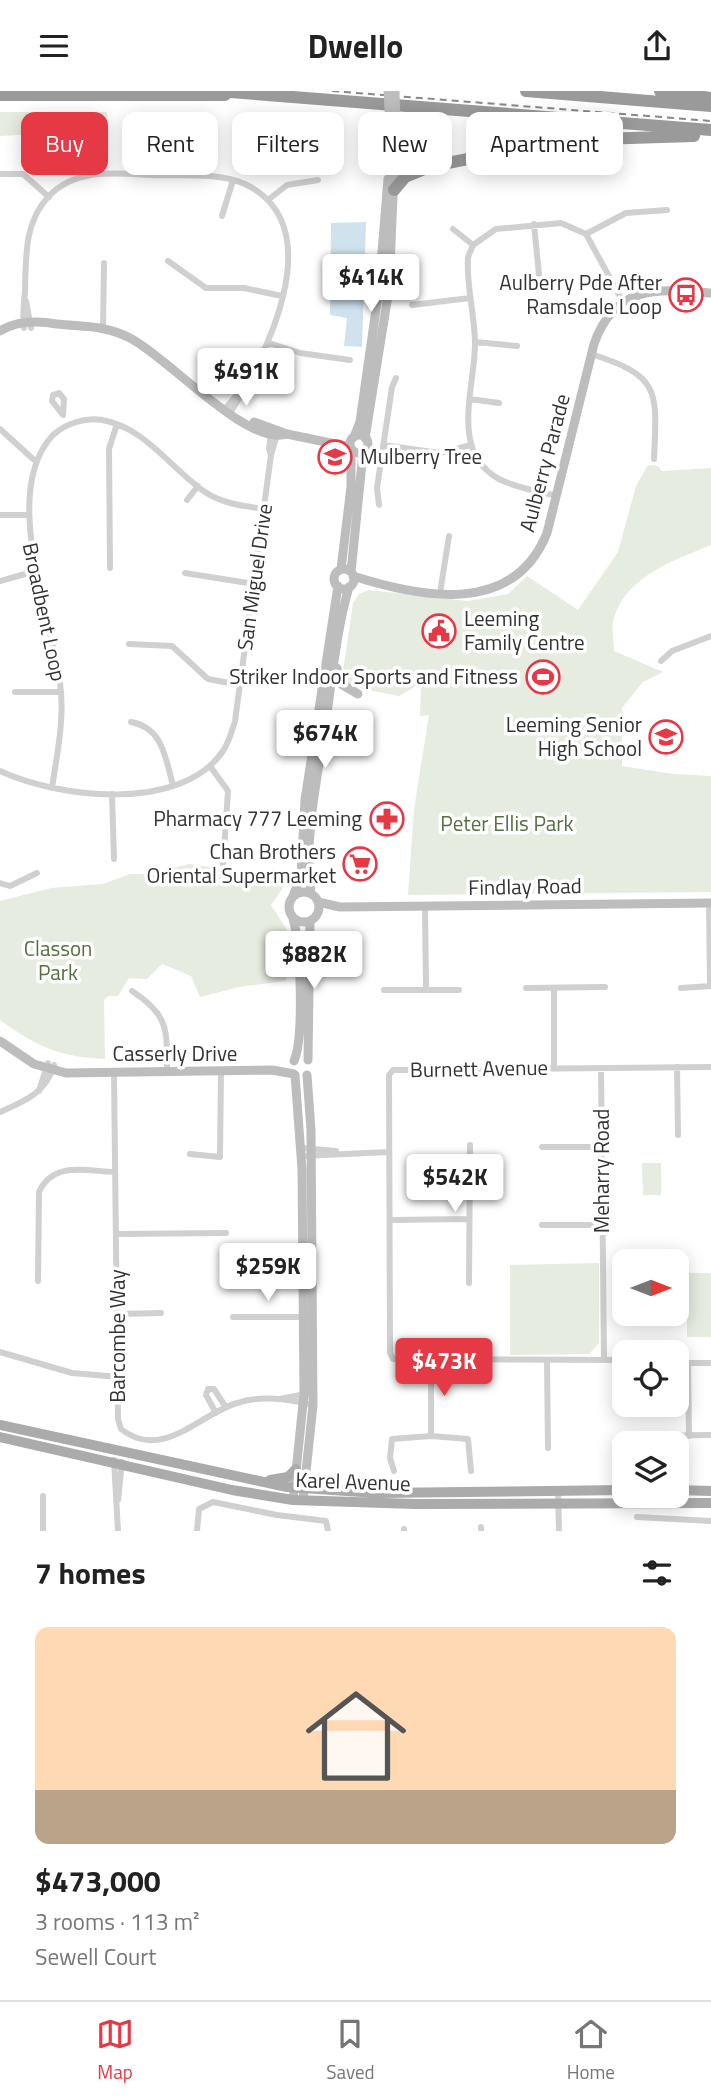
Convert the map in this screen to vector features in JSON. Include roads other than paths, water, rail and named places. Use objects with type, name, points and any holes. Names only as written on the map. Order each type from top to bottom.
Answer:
[{"type":"highway","points":[[216,91],[711,133]]},
{"type":"highway","points":[[526,91],[711,106]]},
{"type":"highway","points":[[660,91],[711,98]]},
{"type":"highway","points":[[0,95],[274,95]]},
{"type":"highway","points":[[394,190],[399,180],[417,170],[566,140],[711,133]]},
{"type":"highway","points":[[452,161],[462,161]]},
{"type":"main road","points":[[388,91],[391,112]]},
{"type":"main road","points":[[394,112],[395,91]]},
{"type":"main road","points":[[349,578],[352,443],[360,422],[379,288],[391,175]]},
{"type":"main road","points":[[311,894],[312,822],[349,578],[363,453],[368,446],[365,438],[386,316],[393,175]]},
{"type":"main road","points":[[623,302],[658,290],[711,293]]},
{"type":"main road","name":"Aulberry Parade","points":[[338,586],[349,578],[440,593],[478,594],[503,585],[521,573],[544,542],[591,354],[605,321],[623,302]]},
{"type":"main road","points":[[1,330],[27,325],[58,324],[103,328],[139,343],[228,411],[277,433],[334,442],[352,443],[365,438]]},
{"type":"main road","points":[[352,443],[363,453]]},
{"type":"main road","points":[[307,1152],[294,1068],[300,1038],[299,946],[293,919],[288,910],[301,877],[305,800],[338,586],[334,578],[349,578]]},
{"type":"main road","points":[[340,624],[342,634],[338,679],[346,688],[358,694]]},
{"type":"main road","points":[[293,896],[302,892],[311,894],[318,902],[313,920],[308,1060],[311,1068],[307,1076],[308,1399],[299,1494]]},
{"type":"main road","name":"Findlay Road","points":[[318,902],[340,907],[710,903]]},
{"type":"main road","name":"Findlay Road","points":[[313,920],[340,907]]},
{"type":"main road","points":[[293,919],[302,923],[313,920]]},
{"type":"main road","name":"Casserly Drive","points":[[0,1041],[22,1056],[50,1067],[79,1072],[294,1068]]},
{"type":"main road","points":[[294,1068],[299,1058],[308,1060]]},
{"type":"main road","points":[[294,1068],[307,1076]]},
{"type":"main road","points":[[299,1494],[296,1469],[308,1399]]},
{"type":"main road","name":"Karel Avenue","points":[[1,1429],[2,1433],[31,1440],[40,1447],[258,1483],[299,1494]]},
{"type":"main road","name":"Karel Avenue","points":[[1,1429],[232,1490],[299,1494],[377,1493],[711,1503]]},
{"type":"main road","points":[[258,1483],[284,1478],[296,1469]]},
{"type":"main road","name":"Karel Avenue","points":[[558,1497],[612,1491]]},
{"type":"main road","points":[[689,1491],[711,1492]]},
{"type":"street","points":[[27,325],[25,262],[31,226],[48,197],[72,180],[100,173],[233,180],[268,200],[283,222],[289,245],[289,266],[269,343],[228,411]]},
{"type":"street","points":[[0,174],[23,174],[48,197]]},
{"type":"street","points":[[222,216],[233,180]]},
{"type":"street","points":[[268,200],[287,185],[318,180]]},
{"type":"street","points":[[586,234],[626,213],[667,209]]},
{"type":"street","points":[[556,496],[495,476],[471,445],[468,427],[475,342],[467,271],[473,245],[496,229],[561,223],[586,234],[623,302]]},
{"type":"street","points":[[534,224],[539,275]]},
{"type":"street","points":[[453,229],[473,245]]},
{"type":"street","points":[[168,261],[205,288],[244,288],[282,296]]},
{"type":"street","points":[[103,328],[104,263]]},
{"type":"street","points":[[412,305],[470,298]]},
{"type":"street","points":[[475,342],[517,346]]},
{"type":"street","points":[[269,343],[300,353],[350,360]]},
{"type":"street","points":[[591,354],[634,369],[650,388],[654,410],[654,459]]},
{"type":"street","points":[[379,505],[377,488],[392,387],[396,378]]},
{"type":"street","points":[[471,399],[499,403]]},
{"type":"street","points":[[63,415],[67,425]]},
{"type":"street","points":[[0,429],[33,459],[47,440],[67,425],[92,419],[117,424],[143,440],[198,486],[225,501],[265,509]]},
{"type":"street","points":[[110,568],[109,449],[117,424]]},
{"type":"street","name":"San Miguel Drive","points":[[0,771],[34,785],[112,795],[138,793],[173,785],[210,765],[230,737],[240,685],[271,455],[277,433]]},
{"type":"street","points":[[383,445],[440,453],[471,445]]},
{"type":"street","name":"Broadbent Loop","points":[[33,459],[28,476],[32,572],[61,692],[61,722],[52,788]]},
{"type":"street","points":[[187,500],[198,486]]},
{"type":"street","points":[[0,515],[28,515]]},
{"type":"street","points":[[440,593],[449,536]]},
{"type":"street","points":[[0,582],[32,572]]},
{"type":"street","points":[[185,573],[254,584]]},
{"type":"street","points":[[661,661],[672,650],[711,636]]},
{"type":"street","points":[[129,645],[172,646],[208,679],[240,685]]},
{"type":"street","points":[[15,692],[61,692]]},
{"type":"street","points":[[131,722],[145,725],[155,732],[173,785]]},
{"type":"street","points":[[210,765],[228,791],[223,865]]},
{"type":"street","points":[[112,795],[114,859]]},
{"type":"street","points":[[0,883],[10,886],[37,873]]},
{"type":"street","points":[[681,988],[711,986],[710,903]]},
{"type":"street","points":[[425,906],[426,989]]},
{"type":"street","points":[[526,988],[605,988]]},
{"type":"street","points":[[554,989],[554,1068]]},
{"type":"street","points":[[384,990],[459,990]]},
{"type":"street","points":[[132,991],[153,1006],[165,1025],[167,1071]]},
{"type":"street","points":[[0,1112],[38,1093],[50,1067]]},
{"type":"street","points":[[677,1067],[678,1135]]},
{"type":"street","name":"Burnett Avenue","points":[[612,1359],[396,1361],[390,1353],[388,1078],[393,1070],[711,1067]]},
{"type":"street","name":"Meharry Road","points":[[601,1068],[604,1359]]},
{"type":"street","points":[[190,1154],[220,1157],[221,1071]]},
{"type":"street","name":"Barcombe Way","points":[[114,1072],[118,1419],[127,1433],[154,1439],[174,1436],[225,1406],[249,1400],[308,1399]]},
{"type":"street","points":[[469,1283],[470,1145]]},
{"type":"street","points":[[542,1147],[602,1147]]},
{"type":"street","points":[[307,1152],[389,1152]]},
{"type":"street","points":[[38,1281],[39,1192],[44,1181],[53,1173],[67,1169],[114,1172]]},
{"type":"street","points":[[390,1220],[469,1219]]},
{"type":"street","points":[[542,1225],[602,1225]]},
{"type":"street","points":[[117,1234],[226,1233]]},
{"type":"street","points":[[118,1314],[161,1313]]},
{"type":"street","points":[[233,1317],[308,1315]]},
{"type":"street","points":[[0,1352],[72,1373],[119,1377]]},
{"type":"street","points":[[431,1360],[431,1436]]},
{"type":"street","points":[[547,1360],[548,1448]]},
{"type":"street","points":[[689,1363],[711,1363]]},
{"type":"street","points":[[216,1413],[206,1395],[208,1389],[215,1390],[225,1406]]},
{"type":"street","points":[[689,1436],[711,1435]]},
{"type":"street","points":[[394,1471],[390,1458],[392,1439],[431,1436],[468,1439],[471,1471]]},
{"type":"street","points":[[118,1531],[119,1458]]},
{"type":"street","points":[[43,1496],[43,1531]]},
{"type":"street","points":[[558,1497],[559,1531]]},
{"type":"street","points":[[197,1531],[199,1509],[213,1502],[277,1515],[326,1521],[328,1531]]},
{"type":"street","points":[[637,1517],[711,1521]]},
{"type":"water","points":[[366,222],[362,347],[344,346],[347,318],[330,315],[331,223]]},
{"type":"railway","points":[[332,91],[711,121]]},
{"type":"place","name":"Aulberry Pde After Ramsdale Loop","points":[[686,295]]},
{"type":"place","name":"Mulberry Tree","points":[[335,457]]},
{"type":"place","name":"Leeming Family Centre","points":[[439,631]]},
{"type":"place","name":"Striker Indoor Sports and Fitness","points":[[543,677]]},
{"type":"place","name":"Leeming Senior High School","points":[[666,737]]},
{"type":"place","name":"Pharmacy 777 Leeming","points":[[387,819]]},
{"type":"place","name":"Chan Brothers Oriental Supermarket","points":[[360,864]]},
{"type":"park label","name":"Peter Ellis Park","points":[[507,824]]},
{"type":"park label","name":"Classon Park","points":[[58,961]]}]
